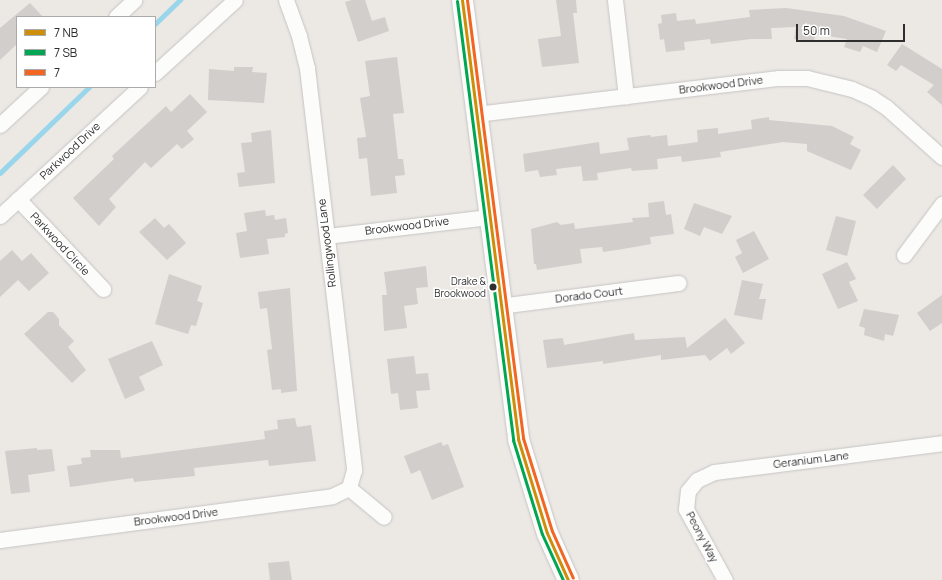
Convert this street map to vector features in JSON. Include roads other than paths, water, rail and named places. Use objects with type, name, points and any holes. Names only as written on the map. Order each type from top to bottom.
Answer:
[{"type":"main road","points":[[462,0],[499,306],[518,439],[547,533],[568,580]]},
{"type":"street","points":[[117,16],[134,0]]},
{"type":"street","points":[[156,72],[235,0]]},
{"type":"street","name":"Rollingwood Lane","points":[[286,0],[299,36],[307,68],[354,470],[349,488]]},
{"type":"street","points":[[615,0],[626,96]]},
{"type":"street","name":"Brookwood Drive","points":[[476,114],[779,78],[828,82],[852,89],[886,107],[942,157]]},
{"type":"street","points":[[0,125],[40,88]]},
{"type":"street","name":"Parkwood Drive","points":[[0,216],[139,88]]},
{"type":"street","name":"Parkwood Circle","points":[[18,199],[103,288]]},
{"type":"street","points":[[904,255],[942,204]]},
{"type":"street","name":"Brookwood Drive","points":[[327,236],[488,217]]},
{"type":"street","name":"Dorado Court","points":[[499,306],[679,283]]},
{"type":"street","name":"Geranium Lane","points":[[688,491],[697,480],[714,472],[942,443]]},
{"type":"street","points":[[349,488],[384,517]]},
{"type":"street","name":"Brookwood Drive","points":[[0,540],[332,496],[349,488]]},
{"type":"street","name":"Peony Way","points":[[688,491],[686,508],[725,580]]},
{"type":"waterway","points":[[156,23],[180,0]]},
{"type":"waterway","points":[[0,173],[88,88]]},
{"type":"place","name":"Drake & Brookwood","points":[[493,287]]}]
